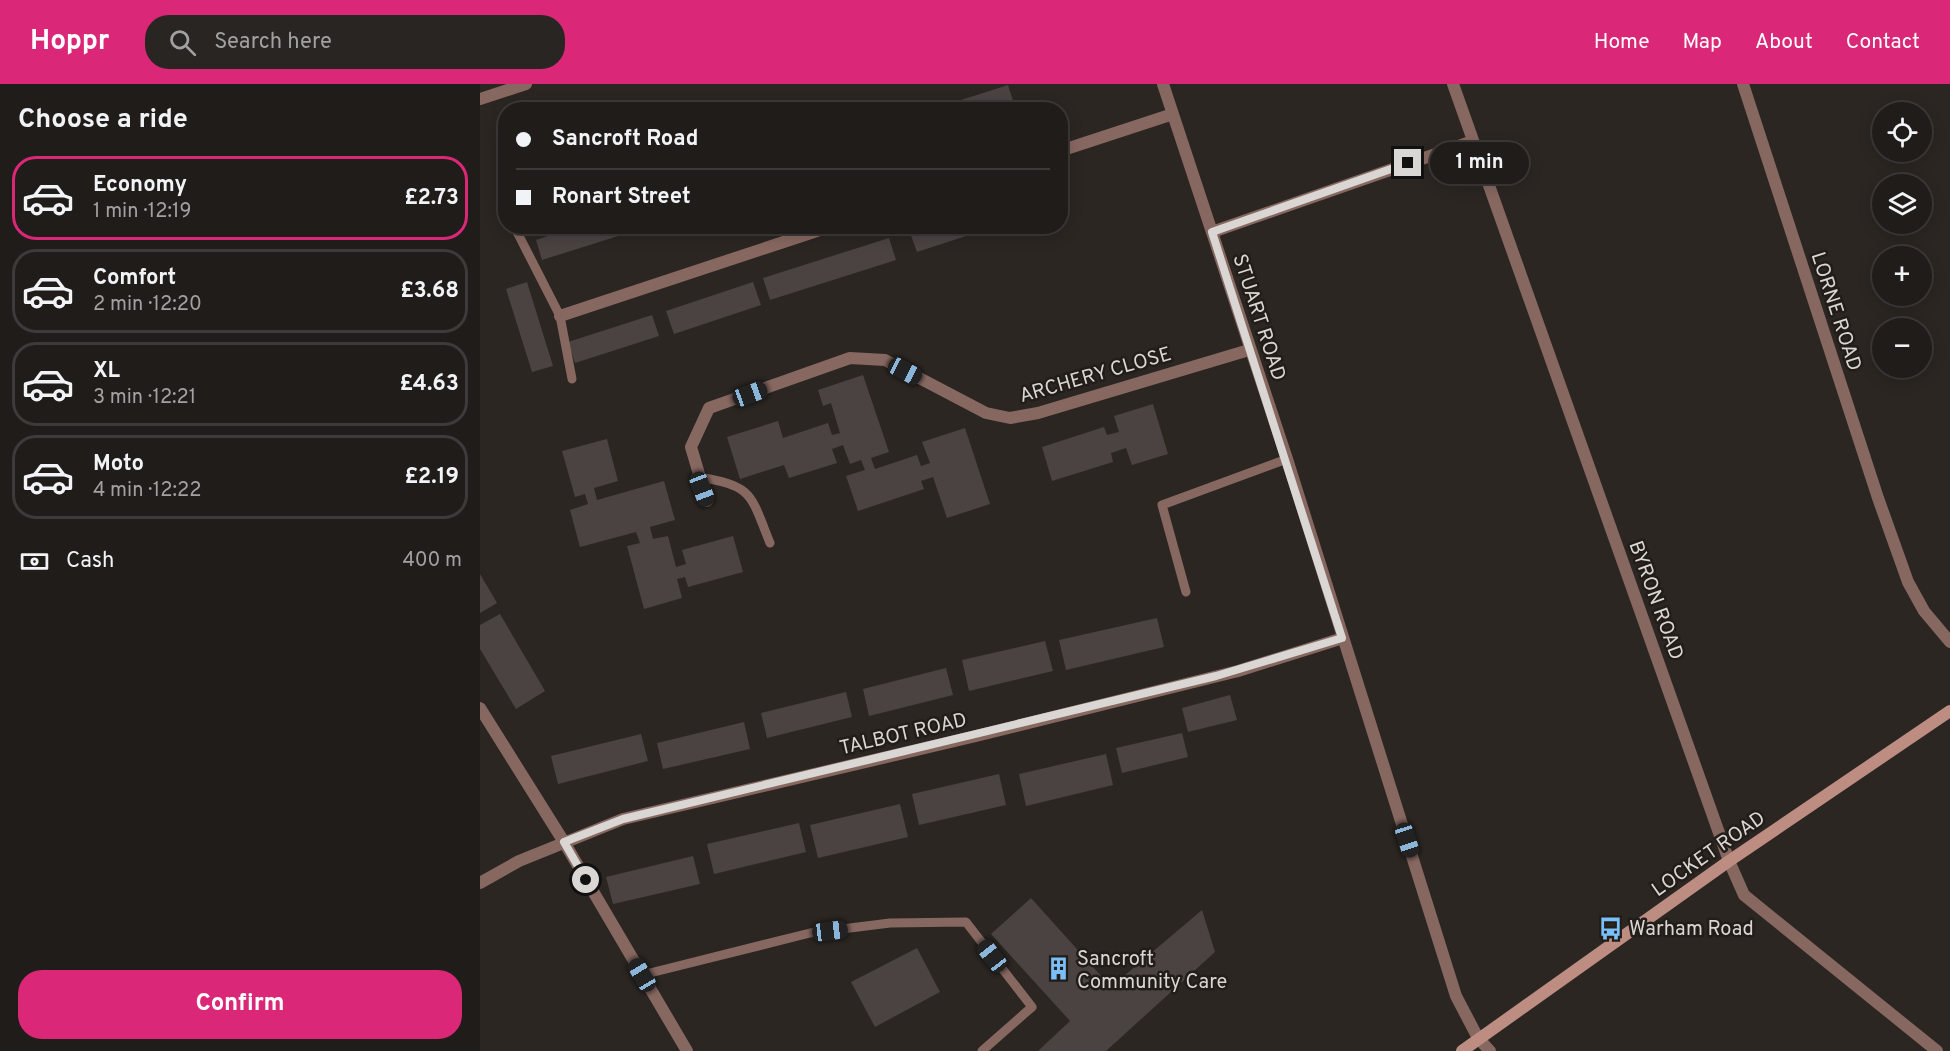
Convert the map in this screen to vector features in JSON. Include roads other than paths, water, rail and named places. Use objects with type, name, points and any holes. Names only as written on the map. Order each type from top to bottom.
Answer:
[{"type":"street","points":[[480,99],[526,84]]},
{"type":"street","name":"STUART ROAD","points":[[1163,84],[1249,350],[1287,459]]},
{"type":"street","name":"BYRON ROAD","points":[[1453,84],[1729,861],[1744,895],[1937,1051]]},
{"type":"street","name":"LORNE ROAD","points":[[1743,84],[1904,572],[1924,611],[1950,642]]},
{"type":"street","points":[[1068,148],[1173,114]]},
{"type":"street","points":[[1212,232],[1473,141]]},
{"type":"street","points":[[560,316],[808,234]]},
{"type":"street","name":"ARCHERY CLOSE","points":[[706,501],[691,447],[709,408],[850,358],[885,360],[986,413],[1010,418],[1038,413],[1249,350]]},
{"type":"street","points":[[1287,459],[1456,996],[1478,1038],[1490,1051]]},
{"type":"street","name":"TALBOT ROAD","points":[[480,883],[519,861],[623,819],[976,736],[1238,670],[1342,638]]},
{"type":"street","points":[[480,708],[564,842],[687,1051]]},
{"type":"street","name":"LOCKET ROAD","points":[[1462,1051],[1729,861],[1950,711]]},
{"type":"lane","points":[[518,234],[560,316],[572,379]]},
{"type":"lane","points":[[1186,592],[1162,506],[1287,459]]},
{"type":"lane","points":[[698,477],[731,483],[746,491],[752,498],[770,543]]},
{"type":"lane","points":[[642,975],[810,933],[890,923],[966,922],[1032,1007],[982,1051]]},
{"type":"place","name":"Warham Road","points":[[1611,928]]},
{"type":"place","name":"Sancroft Community Care","points":[[1059,969]]}]
